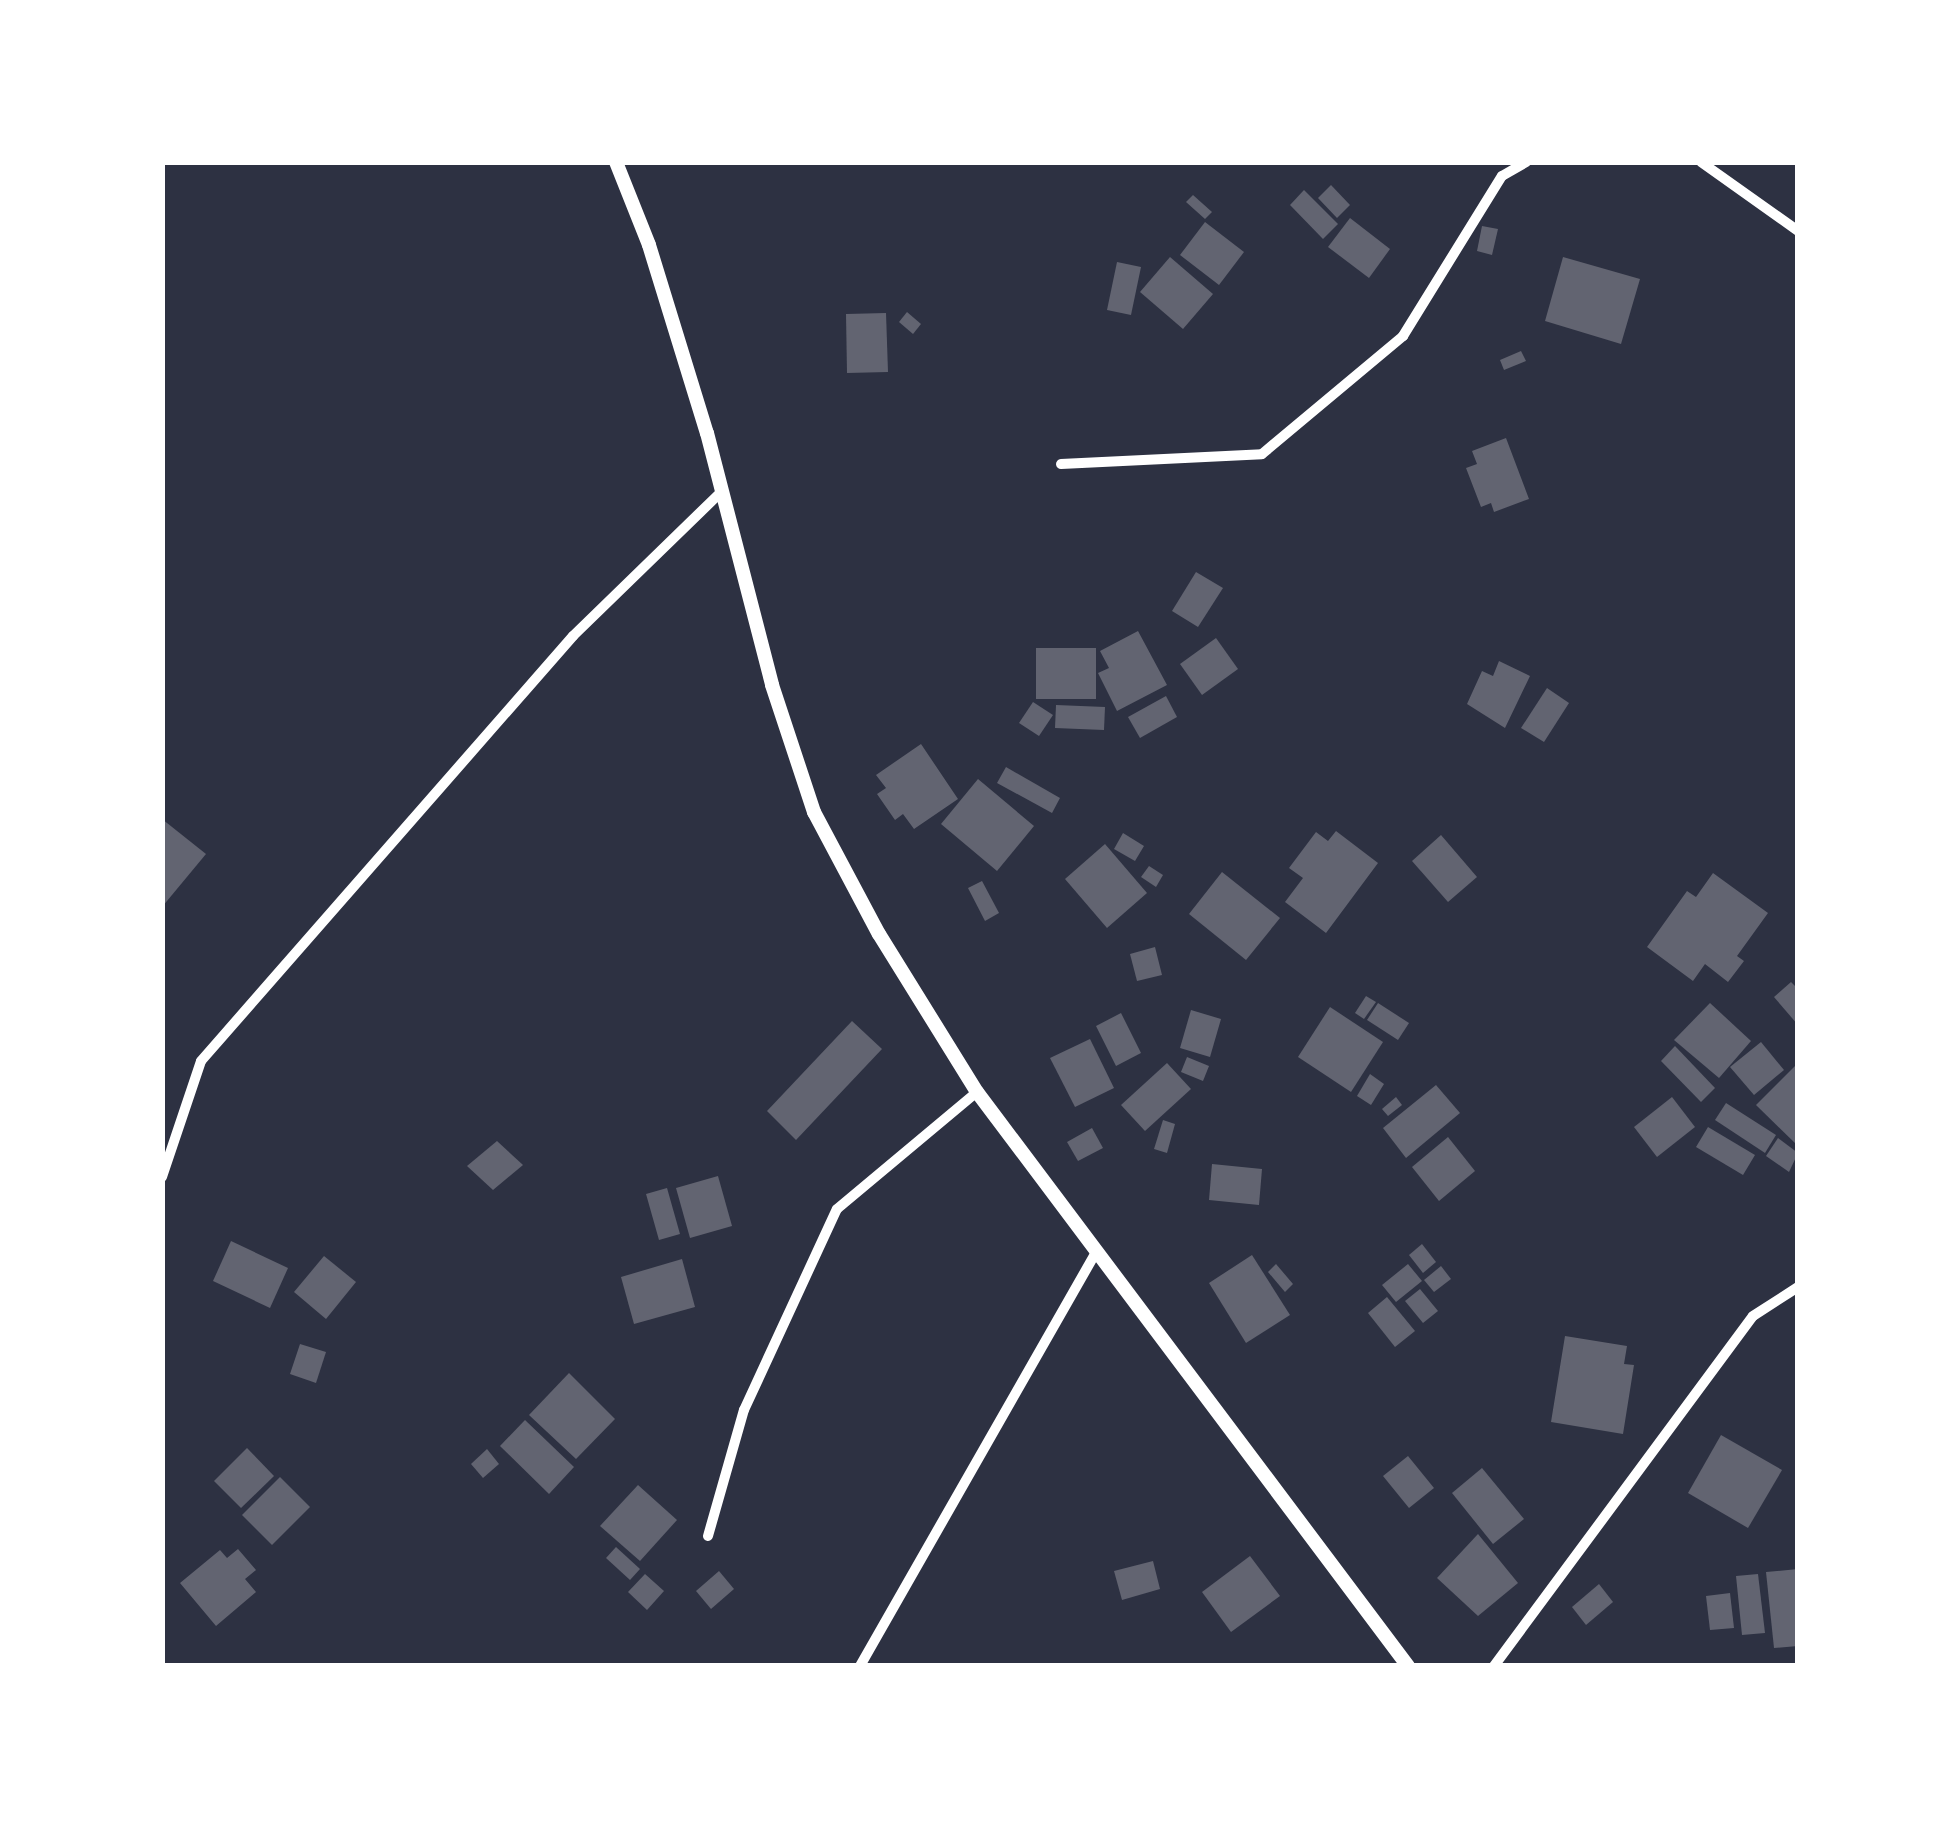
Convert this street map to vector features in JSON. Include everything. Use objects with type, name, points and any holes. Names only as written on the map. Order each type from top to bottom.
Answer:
[{"type":"street","points":[[616,162],[649,244],[722,491],[772,685],[814,812],[879,934],[977,1092],[1408,1666]]},
{"type":"street","points":[[1062,464],[1262,454],[1403,336],[1502,176],[1526,162]]},
{"type":"street","points":[[1701,162],[1798,231]]},
{"type":"street","points":[[162,1177],[201,1061],[573,636],[722,491]]},
{"type":"street","points":[[708,1536],[744,1410],[836,1209],[977,1092]]},
{"type":"street","points":[[860,1666],[1096,1253]]},
{"type":"street","points":[[1494,1666],[1752,1316],[1798,1287]]},
{"type":"building","points":[[1331,185],[1350,205],[1337,218],[1318,198]]},
{"type":"building","points":[[1304,190],[1338,224],[1323,239],[1290,205]]},
{"type":"building","points":[[1193,195],[1212,212],[1205,219],[1186,202]]},
{"type":"building","points":[[1350,218],[1390,249],[1369,278],[1328,247]]},
{"type":"building","points":[[1205,222],[1244,252],[1219,285],[1180,255]]},
{"type":"building","points":[[1482,226],[1498,229],[1492,255],[1477,251]]},
{"type":"building","points":[[1170,257],[1213,294],[1183,329],[1140,292]]},
{"type":"building","points":[[1563,257],[1640,279],[1621,344],[1545,321]]},
{"type":"building","points":[[1117,262],[1141,267],[1131,315],[1107,310]]},
{"type":"building","points":[[907,312],[921,324],[913,334],[899,322]]},
{"type":"building","points":[[886,313],[888,372],[847,373],[846,314]]},
{"type":"building","points":[[1521,351],[1526,361],[1504,370],[1500,360]]},
{"type":"building","points":[[1506,438],[1529,499],[1494,512],[1491,503],[1481,507],[1466,468],[1477,464],[1472,451]]},
{"type":"building","points":[[1196,572],[1223,588],[1198,627],[1172,611]]},
{"type":"building","points":[[1138,631],[1167,685],[1117,711],[1098,673],[1109,668],[1100,651]]},
{"type":"building","points":[[1216,638],[1238,669],[1202,695],[1180,664]]},
{"type":"building","points":[[1036,648],[1096,648],[1096,699],[1036,699]]},
{"type":"building","points":[[1499,661],[1530,676],[1505,728],[1467,704],[1482,671],[1493,676]]},
{"type":"building","points":[[1547,688],[1569,703],[1544,742],[1521,728]]},
{"type":"building","points":[[1166,696],[1177,717],[1140,738],[1128,717]]},
{"type":"building","points":[[1033,702],[1053,715],[1039,736],[1019,723]]},
{"type":"building","points":[[1056,705],[1105,707],[1104,730],[1055,728]]},
{"type":"building","points":[[921,744],[958,799],[914,829],[903,814],[895,820],[877,794],[886,788],[876,775]]},
{"type":"building","points":[[1006,767],[1060,798],[1052,813],[997,783]]},
{"type":"building","points":[[978,779],[1034,826],[997,871],[941,824]]},
{"type":"building","points":[[162,819],[206,854],[162,907]]},
{"type":"building","points":[[1336,831],[1378,863],[1326,933],[1285,902],[1303,878],[1289,868],[1316,832],[1328,841]]},
{"type":"building","points":[[1123,833],[1144,846],[1135,861],[1114,849]]},
{"type":"building","points":[[1441,835],[1477,877],[1448,902],[1412,861]]},
{"type":"building","points":[[1105,844],[1147,893],[1107,928],[1065,879]]},
{"type":"building","points":[[1149,866],[1163,875],[1156,887],[1141,877]]},
{"type":"building","points":[[1222,872],[1280,918],[1246,960],[1189,914]]},
{"type":"building","points":[[1713,873],[1768,913],[1737,956],[1744,961],[1728,982],[1705,964],[1693,981],[1647,947],[1687,891],[1696,897]]},
{"type":"building","points":[[982,881],[999,913],[985,921],[968,888]]},
{"type":"building","points":[[1155,947],[1162,975],[1137,981],[1130,954]]},
{"type":"building","points":[[1791,982],[1798,989],[1798,1025],[1774,997]]},
{"type":"building","points":[[1366,996],[1376,1002],[1364,1019],[1355,1013]]},
{"type":"building","points":[[1378,1003],[1409,1023],[1398,1040],[1367,1020]]},
{"type":"building","points":[[1710,1003],[1751,1041],[1719,1078],[1674,1040]]},
{"type":"building","points":[[1330,1007],[1383,1042],[1351,1092],[1298,1057]]},
{"type":"building","points":[[1191,1010],[1221,1019],[1210,1057],[1180,1048]]},
{"type":"building","points":[[1121,1013],[1141,1053],[1116,1066],[1096,1026]]},
{"type":"building","points":[[852,1021],[882,1049],[796,1140],[767,1111]]},
{"type":"building","points":[[1090,1039],[1114,1088],[1075,1107],[1050,1058]]},
{"type":"building","points":[[1761,1042],[1784,1070],[1754,1095],[1730,1067]]},
{"type":"building","points":[[1675,1046],[1715,1088],[1701,1102],[1661,1061]]},
{"type":"building","points":[[1187,1057],[1209,1066],[1203,1081],[1181,1072]]},
{"type":"building","points":[[1167,1063],[1191,1089],[1145,1131],[1121,1105]]},
{"type":"building","points":[[1798,1063],[1798,1146],[1756,1105]]},
{"type":"building","points":[[1370,1074],[1384,1084],[1371,1105],[1357,1096]]},
{"type":"building","points":[[1436,1085],[1460,1113],[1406,1158],[1383,1128]]},
{"type":"building","points":[[1396,1097],[1402,1105],[1388,1116],[1382,1109]]},
{"type":"building","points":[[1672,1097],[1695,1127],[1657,1157],[1634,1127]]},
{"type":"building","points":[[1726,1103],[1776,1135],[1765,1153],[1715,1120]]},
{"type":"building","points":[[1163,1120],[1175,1124],[1167,1153],[1154,1149]]},
{"type":"building","points":[[1708,1127],[1755,1155],[1743,1175],[1696,1147]]},
{"type":"building","points":[[1092,1128],[1103,1148],[1078,1161],[1067,1142]]},
{"type":"building","points":[[1448,1137],[1475,1171],[1439,1201],[1412,1167]]},
{"type":"building","points":[[1778,1138],[1798,1153],[1789,1172],[1766,1156]]},
{"type":"building","points":[[497,1141],[523,1165],[493,1190],[467,1166]]},
{"type":"building","points":[[1212,1164],[1262,1169],[1259,1205],[1209,1200]]},
{"type":"building","points":[[718,1176],[732,1226],[690,1238],[676,1188]]},
{"type":"building","points":[[667,1188],[680,1234],[659,1240],[646,1194]]},
{"type":"building","points":[[231,1241],[288,1268],[270,1308],[213,1281]]},
{"type":"building","points":[[1422,1244],[1436,1262],[1423,1273],[1409,1255]]},
{"type":"building","points":[[1252,1255],[1290,1315],[1246,1343],[1209,1283]]},
{"type":"building","points":[[324,1256],[356,1282],[326,1319],[294,1292]]},
{"type":"building","points":[[682,1259],[695,1307],[634,1324],[621,1277]]},
{"type":"building","points":[[1276,1264],[1293,1284],[1285,1292],[1268,1272]]},
{"type":"building","points":[[1408,1264],[1422,1281],[1396,1302],[1382,1285]]},
{"type":"building","points":[[1441,1266],[1451,1279],[1434,1292],[1424,1280]]},
{"type":"building","points":[[1420,1289],[1438,1311],[1423,1323],[1405,1301]]},
{"type":"building","points":[[1387,1297],[1415,1331],[1395,1347],[1368,1313]]},
{"type":"building","points":[[1565,1336],[1627,1346],[1624,1364],[1634,1365],[1623,1434],[1551,1422]]},
{"type":"building","points":[[300,1344],[326,1352],[316,1383],[290,1374]]},
{"type":"building","points":[[569,1373],[615,1419],[576,1459],[529,1415]]},
{"type":"building","points":[[525,1420],[574,1467],[549,1494],[500,1446]]},
{"type":"building","points":[[1721,1435],[1782,1470],[1748,1528],[1688,1493]]},
{"type":"building","points":[[247,1448],[274,1476],[241,1508],[214,1481]]},
{"type":"building","points":[[487,1449],[499,1464],[483,1478],[471,1464]]},
{"type":"building","points":[[1408,1456],[1434,1488],[1409,1508],[1383,1476]]},
{"type":"building","points":[[1482,1468],[1524,1519],[1493,1544],[1452,1493]]},
{"type":"building","points":[[280,1477],[310,1507],[272,1545],[242,1515]]},
{"type":"building","points":[[638,1485],[677,1520],[640,1561],[600,1526]]},
{"type":"building","points":[[1478,1534],[1518,1583],[1478,1616],[1437,1578]]},
{"type":"building","points":[[616,1547],[640,1569],[630,1580],[606,1558]]},
{"type":"building","points":[[238,1549],[256,1570],[245,1579],[256,1592],[216,1626],[180,1583],[220,1550],[227,1558]]},
{"type":"building","points":[[1250,1556],[1280,1596],[1231,1632],[1202,1592]]},
{"type":"building","points":[[1153,1561],[1160,1589],[1122,1600],[1114,1571]]},
{"type":"building","points":[[1798,1569],[1798,1646],[1774,1648],[1766,1572]]},
{"type":"building","points":[[719,1571],[734,1589],[711,1609],[696,1591]]},
{"type":"building","points":[[645,1574],[664,1591],[647,1610],[628,1592]]},
{"type":"building","points":[[1758,1574],[1765,1633],[1742,1635],[1736,1576]]},
{"type":"building","points":[[1599,1584],[1613,1602],[1586,1625],[1572,1607]]},
{"type":"building","points":[[1730,1593],[1734,1628],[1710,1630],[1706,1596]]}]
